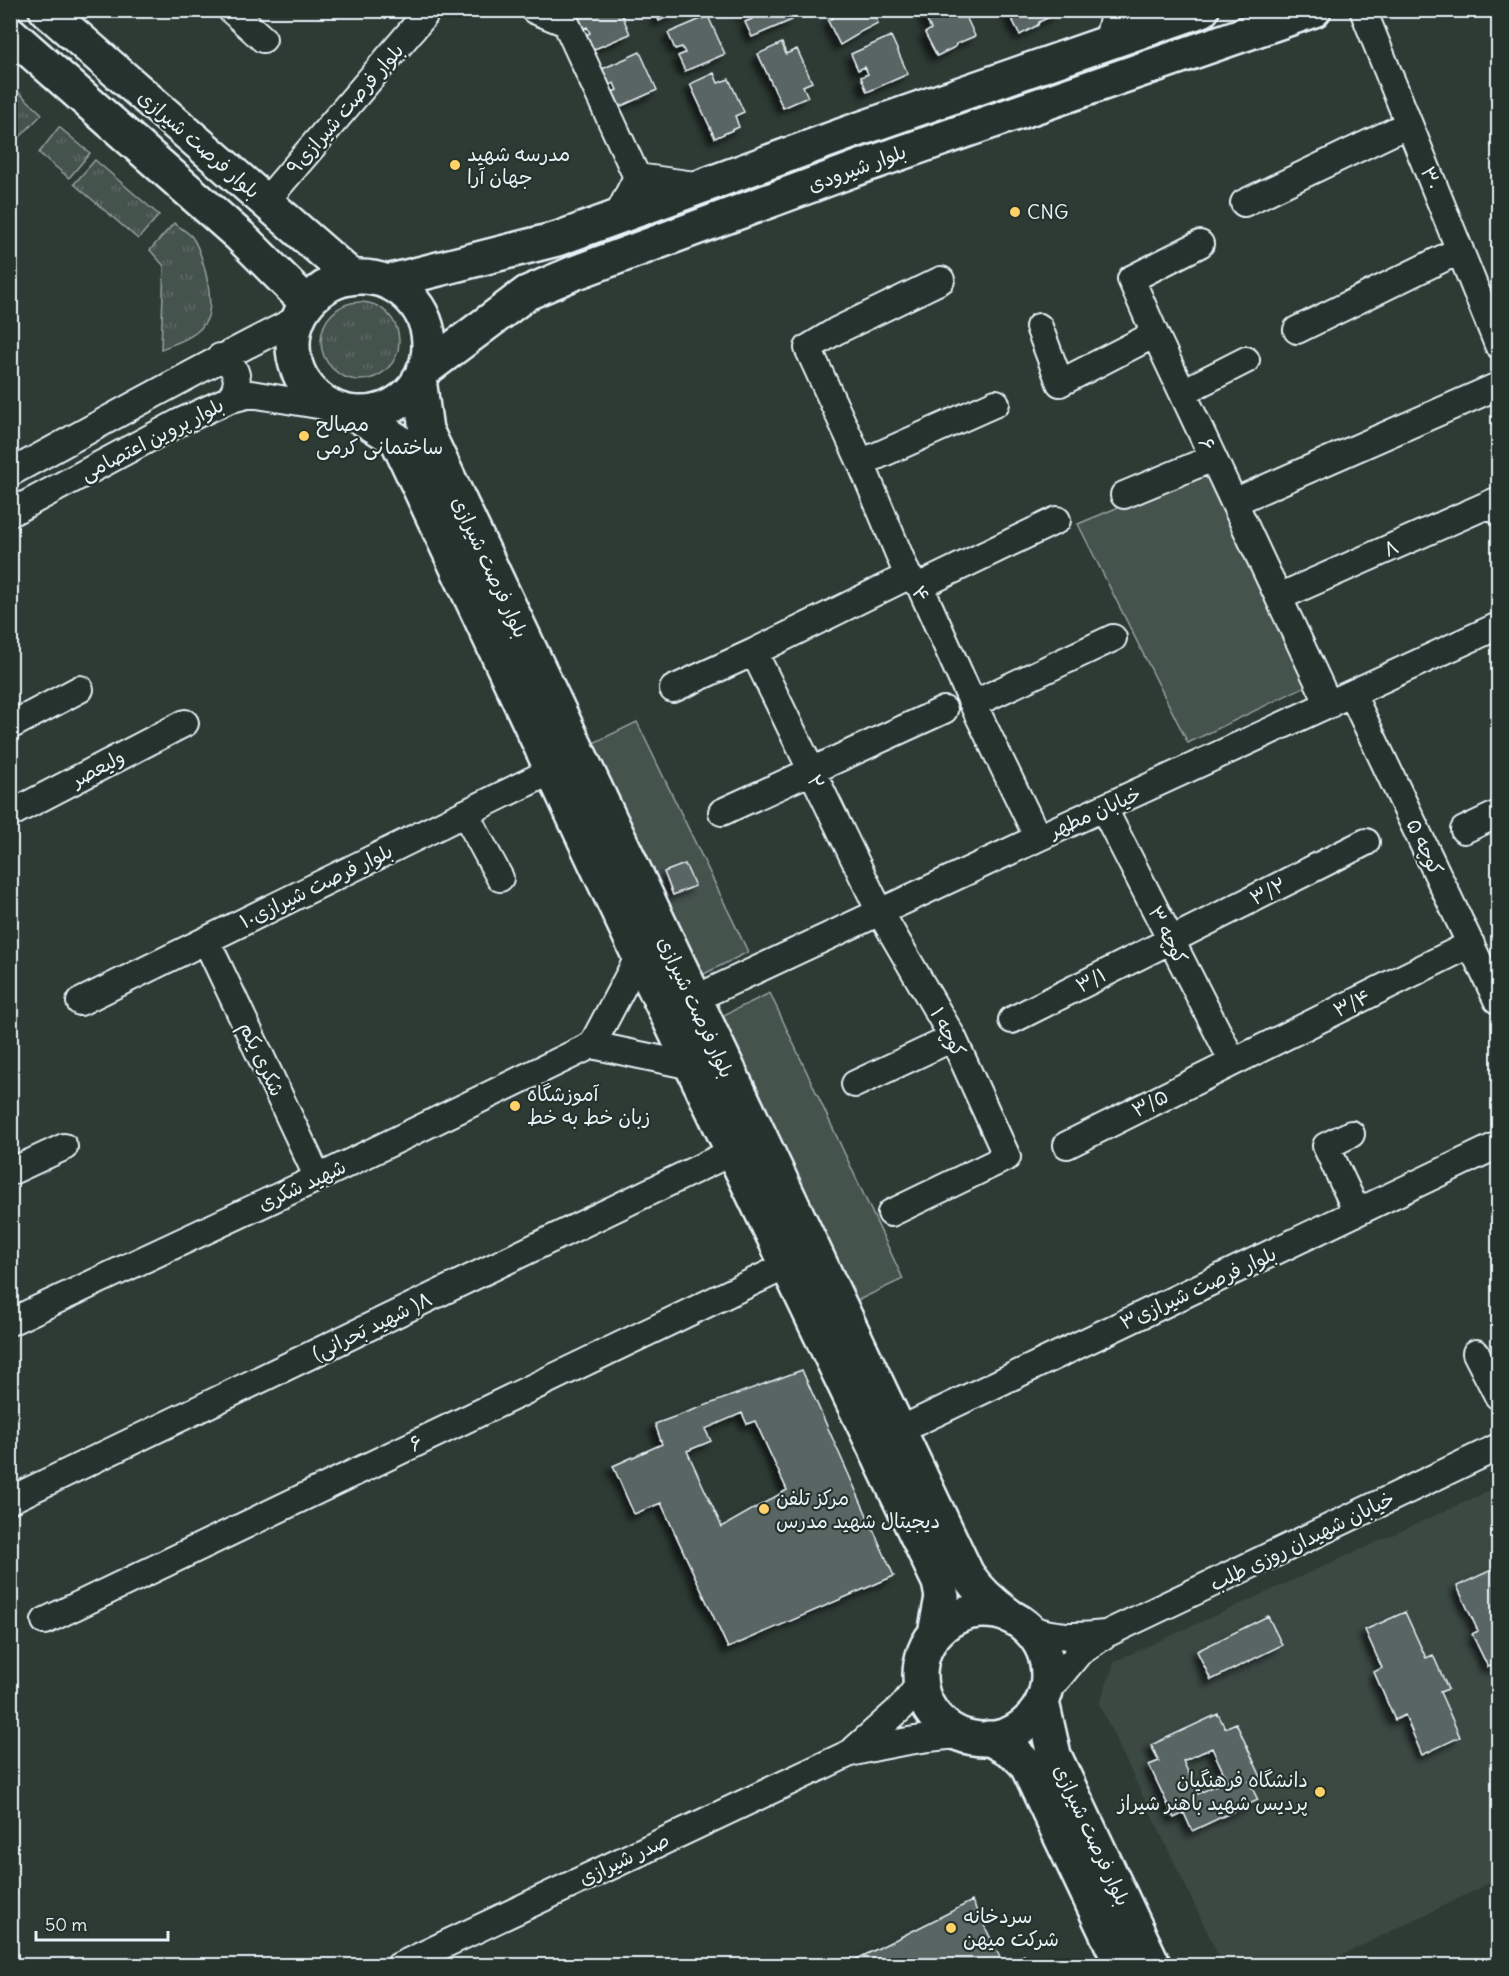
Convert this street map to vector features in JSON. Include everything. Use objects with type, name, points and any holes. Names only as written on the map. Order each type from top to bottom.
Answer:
[{"type":"main road","name":"بلوار فرصت شیرازی","points":[[46,10],[352,277]]},
{"type":"main road","name":"بلوار شیرودی","points":[[387,282],[557,239],[1107,44],[1158,16],[1202,10]]},
{"type":"main road","name":"بلوار شیرودی","points":[[421,375],[527,292],[866,165],[1314,10]]},
{"type":"main road","name":"بلوار فرصت شیرازی","points":[[10,33],[240,236],[264,259],[303,311]]},
{"type":"main road","points":[[264,259],[277,258],[287,250],[292,238],[291,225]]},
{"type":"main road","points":[[352,277],[370,277],[387,282],[402,291],[415,303],[424,319],[428,336],[428,354],[421,375],[403,398],[388,407],[371,412],[345,411],[318,398],[304,382],[295,363],[293,342],[303,311],[327,285],[352,277]]},
{"type":"main road","name":"بلوار فرصت شیرازی","points":[[421,375],[426,430],[692,1000],[898,1431],[967,1574],[976,1588],[1019,1622]]},
{"type":"main road","name":"بلوار فرصت شیرازی","points":[[345,411],[397,440],[639,956],[939,1582],[942,1597],[935,1634]]},
{"type":"main road","points":[[984,1611],[996,1612],[1019,1622],[1042,1648],[1046,1659],[1047,1682],[1043,1698],[1034,1714],[1011,1733],[976,1737],[952,1730],[934,1714],[923,1694],[921,1682],[923,1656],[935,1634],[945,1624],[965,1614],[984,1611]]},
{"type":"main road","name":"بلوار فرصت شیرازی","points":[[1043,1698],[1054,1755],[1154,1965]]},
{"type":"main road","name":"بلوار فرصت شیرازی","points":[[976,1737],[1014,1752],[1026,1764],[1122,1965]]},
{"type":"street","points":[[231,10],[263,39]]},
{"type":"street","points":[[534,10],[566,23],[637,177]]},
{"type":"street","points":[[1107,44],[1115,10]]},
{"type":"street","name":"۳۰","points":[[1363,10],[1498,345]]},
{"type":"street","name":"۹بلوار فرصت شیرازی","points":[[265,201],[424,16]]},
{"type":"street","points":[[1244,203],[1409,124]]},
{"type":"street","points":[[637,177],[702,186]]},
{"type":"street","points":[[616,217],[637,177]]},
{"type":"street","name":"۶","points":[[1200,244],[1131,279],[1329,705]]},
{"type":"street","points":[[1297,330],[1460,250]]},
{"type":"street","name":"۴","points":[[941,280],[836,331],[808,348],[914,581],[1038,838]]},
{"type":"street","name":"بلوار پروین اعتصامی","points":[[10,473],[303,311]]},
{"type":"street","points":[[1039,327],[1060,383],[1155,334]]},
{"type":"street","points":[[220,357],[228,361],[237,376],[234,393],[228,400]]},
{"type":"street","points":[[1183,392],[1246,360]]},
{"type":"street","points":[[1234,502],[1498,386]]},
{"type":"street","name":"بلوار پروین اعتصامی","points":[[10,513],[180,422],[228,400],[251,394],[345,411]]},
{"type":"street","points":[[861,463],[996,403]]},
{"type":"street","points":[[1124,495],[1213,458]]},
{"type":"street","name":"۸","points":[[1278,597],[1494,502],[1498,511]]},
{"type":"street","points":[[673,689],[1057,520]]},
{"type":"street","name":"خیابان مطهر","points":[[692,1000],[1498,626]]},
{"type":"street","points":[[973,704],[1113,638]]},
{"type":"street","name":"۲","points":[[754,652],[880,912]]},
{"type":"street","points":[[10,726],[80,690]]},
{"type":"street","name":"کوچه ۵","points":[[1352,694],[1497,1000]]},
{"type":"street","points":[[722,813],[944,710]]},
{"type":"street","name":"ولیعصر","points":[[10,814],[185,723]]},
{"type":"street","name":"بلوار فرصت شیرازی۱۰","points":[[80,1002],[553,770]]},
{"type":"street","name":"کوچه ۳","points":[[1104,809],[1233,1062]]},
{"type":"street","points":[[465,813],[500,878]]},
{"type":"street","points":[[1464,830],[1498,813]]},
{"type":"street","name":"۳/۲","points":[[1171,940],[1366,842]]},
{"type":"street","name":"کوچه ۱","points":[[880,912],[953,1038],[1007,1157],[891,1213]]},
{"type":"street","name":"شکری یکم","points":[[206,940],[318,1178]]},
{"type":"street","name":"۳/۱","points":[[1012,1020],[1171,940]]},
{"type":"street","name":"۳/۴","points":[[1233,1062],[1471,944]]},
{"type":"street","points":[[639,956],[592,1045],[692,1066]]},
{"type":"street","points":[[855,1084],[953,1038]]},
{"type":"street","name":"شهید شکری","points":[[10,1322],[318,1178],[592,1045]]},
{"type":"street","name":"۳/۵","points":[[1067,1145],[1233,1062]]},
{"type":"street","points":[[1351,1134],[1326,1146],[1357,1212]]},
{"type":"street","name":"۳بلوار فرصت شیرازی","points":[[898,1431],[1498,1145]]},
{"type":"street","points":[[10,1172],[64,1147]]},
{"type":"street","name":"(شهید بَحرانی )۸","points":[[10,1500],[734,1151]]},
{"type":"street","name":"۶","points":[[45,1622],[788,1264]]},
{"type":"street","points":[[1476,1353],[1498,1396]]},
{"type":"street","name":"خیابان شهیدان روزی طلب","points":[[1043,1698],[1079,1653],[1106,1634],[1498,1447]]},
{"type":"street","name":"خیابان شهیدان روزی طلب","points":[[1019,1622],[1047,1635],[1073,1637],[1106,1634]]},
{"type":"street","name":"صدر شیرازی","points":[[850,1753],[902,1707],[921,1682]]},
{"type":"street","name":"صدر شیرازی","points":[[399,1965],[850,1753],[927,1736],[976,1737]]},
{"type":"shaded area","name":"دانشگاه فرهنگیان پردیس شهید باهنر شیراز","points":[[1498,1487],[1498,1879],[1322,1965],[1223,1965],[1099,1704],[1115,1661]]},
{"type":"green space","points":[[11,85],[42,114],[20,137],[11,128]]},
{"type":"green space","points":[[59,127],[90,153],[69,178],[39,153]]},
{"type":"green space","points":[[95,160],[159,215],[138,239],[74,184]]},
{"type":"green space","points":[[174,223],[192,237],[200,254],[209,289],[209,311],[204,325],[199,330],[161,349],[164,266],[150,250]]},
{"type":"green space","points":[[360,302],[375,305],[387,314],[396,326],[399,341],[396,356],[387,368],[375,377],[360,380],[345,377],[333,368],[324,356],[321,341],[324,326],[333,314],[345,305]]},
{"type":"green space","points":[[1208,470],[1308,685],[1188,743],[1078,524]]},
{"type":"green space","points":[[637,722],[748,952],[698,977],[587,746]]},
{"type":"green space","points":[[770,993],[903,1279],[846,1306],[713,1020]]},
{"type":"building","points":[[580,10],[620,10],[630,34],[590,51],[583,37],[590,33],[587,27],[581,30],[573,14]]},
{"type":"building","points":[[655,10],[682,10],[659,21]]},
{"type":"building","points":[[740,10],[788,10],[792,20],[752,37],[745,22],[752,19],[749,13],[742,16]]},
{"type":"building","points":[[831,10],[872,10],[878,23],[840,45],[828,21],[834,17]]},
{"type":"building","points":[[924,10],[963,10],[975,36],[937,56],[925,33],[931,29]]},
{"type":"building","points":[[1057,10],[1058,13],[1020,35],[1008,11]]},
{"type":"building","points":[[708,16],[725,54],[685,71],[678,56],[685,53],[682,47],[675,49],[668,33]]},
{"type":"building","points":[[891,36],[908,74],[867,92],[861,77],[868,74],[865,67],[858,70],[851,54]]},
{"type":"building","points":[[782,43],[786,54],[797,49],[812,82],[803,86],[808,97],[783,108],[758,54]]},
{"type":"building","points":[[640,52],[657,90],[617,108],[610,93],[617,90],[614,83],[607,86],[600,70]]},
{"type":"building","points":[[714,73],[718,83],[729,79],[744,112],[735,116],[739,127],[715,138],[690,84]]},
{"type":"building","points":[[685,864],[695,886],[673,895],[664,872]]},
{"type":"building","name":"مرکز تلفن دیجیتال شهید مدرس","points":[[802,1370],[894,1576],[728,1648],[661,1503],[634,1514],[613,1466],[662,1444],[655,1424]]},
{"type":"building","points":[[742,1413],[747,1424],[755,1421],[787,1490],[722,1527],[687,1451],[711,1441],[705,1429]]},
{"type":"building","points":[[1498,1567],[1498,1672],[1495,1664],[1488,1667],[1472,1634],[1478,1631],[1457,1586]]},
{"type":"building","points":[[1405,1612],[1426,1658],[1433,1655],[1448,1689],[1440,1692],[1460,1737],[1422,1755],[1405,1715],[1395,1720],[1374,1672],[1382,1668],[1365,1630]]},
{"type":"building","points":[[1268,1616],[1282,1645],[1211,1680],[1197,1651]]},
{"type":"building","points":[[1218,1714],[1225,1728],[1236,1723],[1261,1777],[1249,1782],[1258,1800],[1192,1831],[1184,1813],[1174,1818],[1149,1765],[1159,1761],[1151,1745]],"holes":[[[1212,1748],[1227,1780],[1198,1794],[1183,1761]]]},
{"type":"building","name":"سردخانه شرکت میهن","points":[[972,1901],[1004,1965],[1024,1955],[1028,1966],[843,1966]]},
{"type":"place","name":"مدرسه شهید جهان آرا","points":[[455,165]]},
{"type":"place","name":"CNG","points":[[1015,212]]},
{"type":"place","name":"مصالح ساختمانی کرمی","points":[[304,436]]},
{"type":"place","name":"آموزشگاه زبان خط به خط","points":[[515,1106]]},
{"type":"place","name":"مرکز تلفن دیجیتال شهید مدرس","points":[[764,1509]]},
{"type":"place","name":"دانشگاه فرهنگیان پردیس شهید باهنر شیراز","points":[[1320,1792]]},
{"type":"place","name":"سردخانه شرکت میهن","points":[[951,1928]]}]
